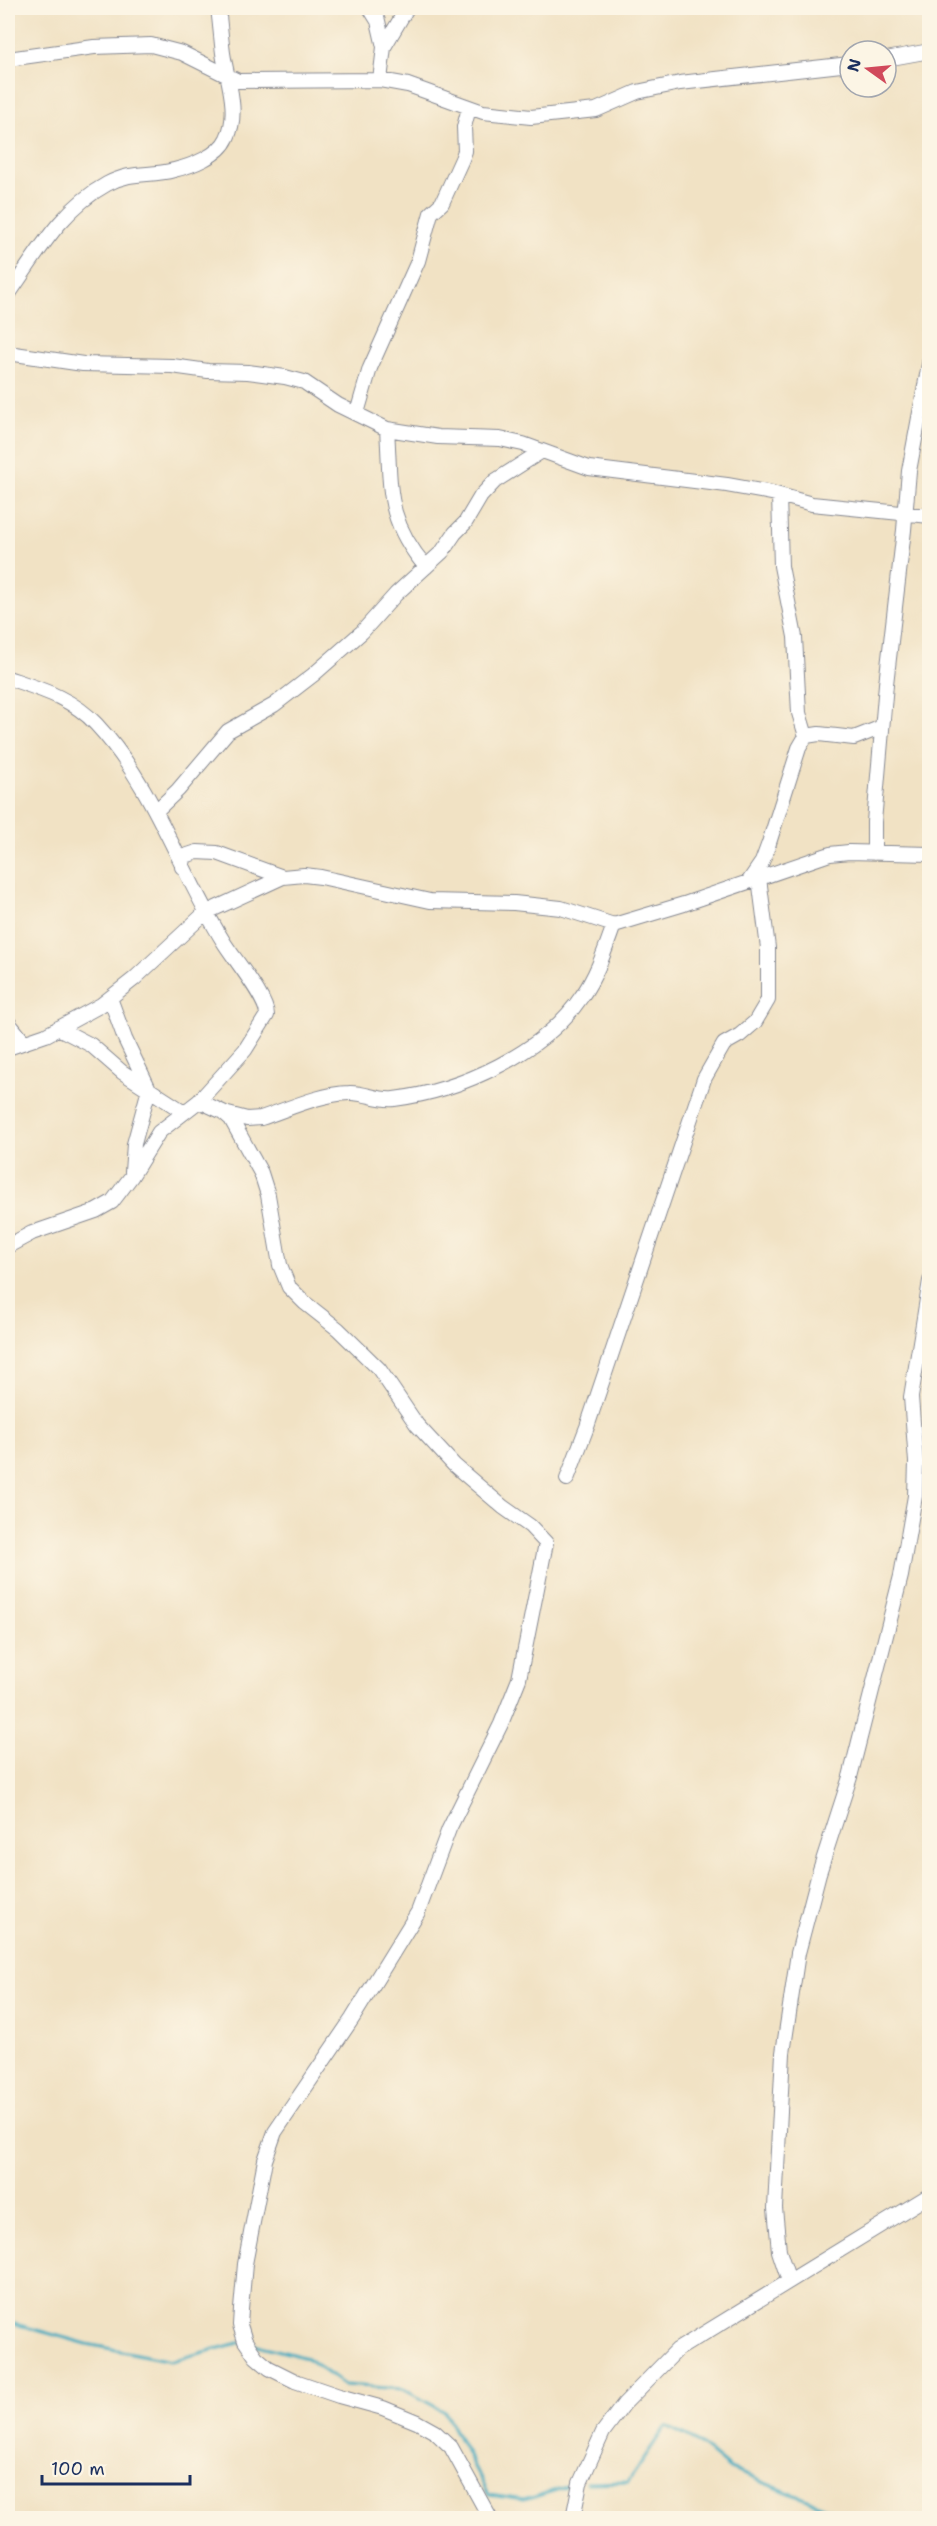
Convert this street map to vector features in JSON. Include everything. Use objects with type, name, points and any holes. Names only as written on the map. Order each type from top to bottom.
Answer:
[{"type":"street","points":[[8,295],[57,225],[92,194],[109,183],[135,173],[171,171],[188,166],[221,147],[228,137],[232,115],[218,8]]},
{"type":"street","points":[[370,8],[378,21],[384,47],[380,80]]},
{"type":"street","points":[[384,47],[407,8]]},
{"type":"street","points":[[8,59],[94,47],[150,45],[182,53],[238,81],[380,80],[408,85],[469,108],[491,113],[543,117],[596,110],[638,92],[680,83],[838,65]]},
{"type":"street","points":[[898,57],[930,51]]},
{"type":"street","points":[[357,414],[370,368],[418,261],[431,213],[441,203],[465,151],[464,127],[469,108]]},
{"type":"street","points":[[8,353],[74,363],[172,366],[208,371],[248,372],[285,378],[304,382],[339,405],[387,429],[438,437],[500,439],[542,451],[584,467],[698,481],[779,495],[812,504],[930,516]]},
{"type":"street","points":[[874,853],[874,822],[882,727],[910,457],[930,359]]},
{"type":"street","points":[[387,429],[391,500],[396,520],[405,542],[426,567]]},
{"type":"street","points":[[156,811],[178,790],[228,731],[274,705],[313,675],[362,632],[396,594],[426,567],[465,523],[487,489],[503,474],[542,451]]},
{"type":"street","points":[[567,1479],[635,1286],[700,1087],[724,1044],[749,1028],[766,1006],[768,948],[754,880],[762,862],[796,756],[806,736],[799,713],[795,633],[781,566],[779,495]]},
{"type":"street","points":[[8,678],[63,699],[95,723],[129,765],[156,811],[205,913],[263,1000],[267,1015],[245,1050],[199,1101],[159,1132],[132,1177],[112,1203],[32,1233],[8,1246]]},
{"type":"street","points":[[806,736],[819,734],[854,738],[882,727]]},
{"type":"street","points":[[182,867],[186,856],[206,851],[283,877]]},
{"type":"street","points":[[8,1048],[58,1028],[110,998],[134,979],[205,913],[283,877],[304,875],[321,877],[430,901],[514,903],[561,909],[614,925],[830,854],[930,854]]},
{"type":"street","points":[[199,1101],[223,1112],[247,1119],[261,1118],[345,1093],[360,1093],[377,1098],[394,1099],[446,1088],[517,1056],[550,1030],[581,998],[602,959],[614,925]]},
{"type":"street","points":[[110,998],[125,1039],[149,1089],[134,1144],[132,1177]]},
{"type":"street","points":[[8,1022],[24,1042]]},
{"type":"street","points":[[58,1028],[91,1045],[122,1072],[184,1112]]},
{"type":"street","points":[[223,1112],[241,1133],[261,1173],[268,1195],[280,1265],[289,1287],[338,1329],[379,1369],[417,1425],[454,1465],[503,1507],[530,1526],[546,1544],[519,1679],[501,1724],[449,1829],[418,1912],[352,2019],[275,2132],[265,2160],[245,2264],[240,2325],[245,2341],[256,2357],[268,2368],[328,2393],[383,2408],[435,2432],[451,2446],[490,2518]]},
{"type":"street","points":[[789,2281],[779,2251],[775,2208],[783,2053],[798,1953],[819,1873],[850,1777],[901,1576],[915,1496],[916,1462],[911,1397],[930,1281]]},
{"type":"street","points":[[573,2518],[580,2483],[603,2432],[644,2382],[677,2350],[930,2194]]},
{"type":"waterway","points":[[8,2322],[87,2344],[171,2361],[242,2342]]},
{"type":"waterway","points":[[254,2344],[307,2358],[344,2385],[403,2389],[445,2412],[489,2495],[524,2500],[576,2484]]},
{"type":"waterway","points":[[586,2483],[628,2482],[666,2426],[696,2441],[730,2469],[852,2518]]}]
